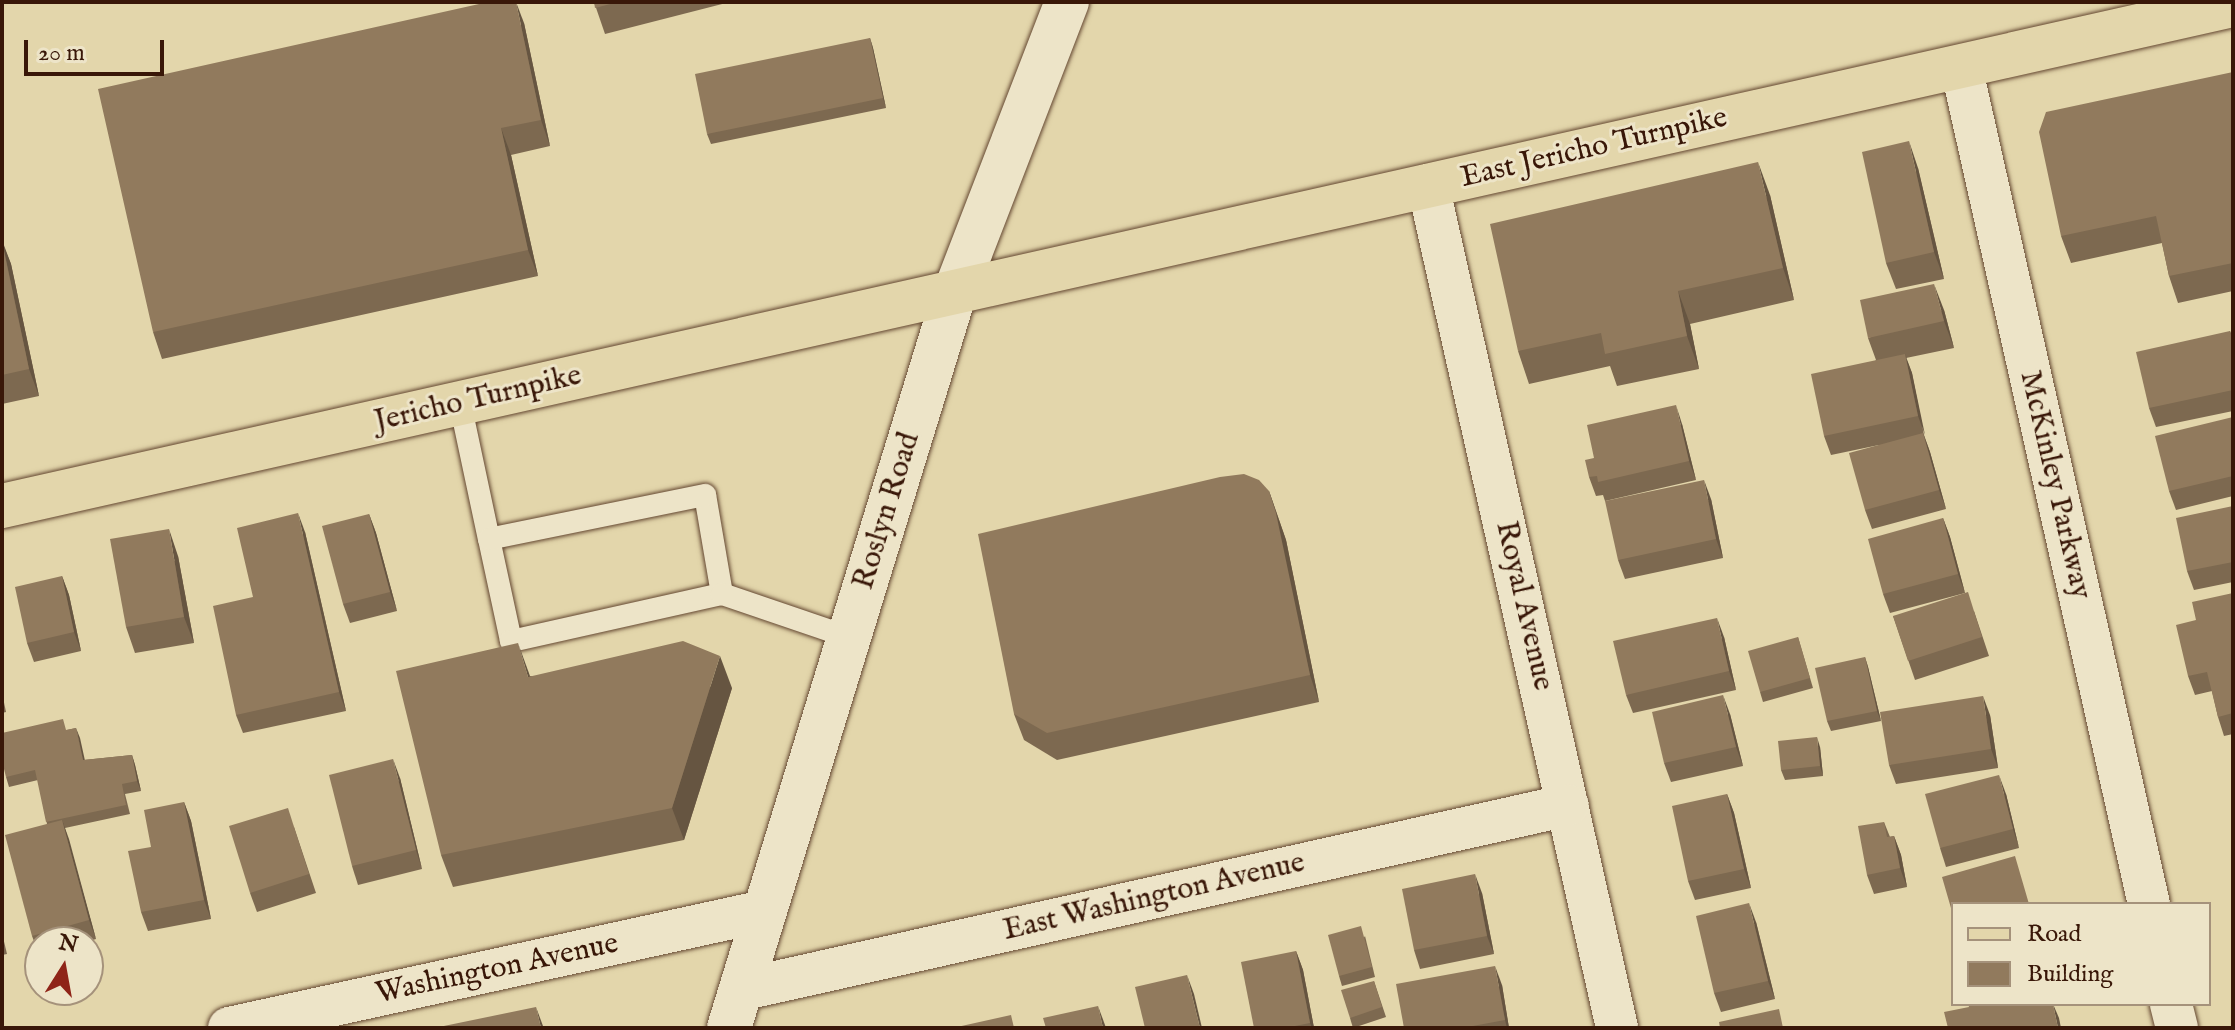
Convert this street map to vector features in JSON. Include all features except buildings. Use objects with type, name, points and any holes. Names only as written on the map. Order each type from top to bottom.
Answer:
[{"type":"main road","name":"Roslyn Road","points":[[734,1009],[955,292],[1067,2]]},
{"type":"main road","name":"East Jericho Turnpike","points":[[955,292],[2233,5]]},
{"type":"main road","name":"Jericho Turnpike","points":[[2,506],[955,292]]},
{"type":"street","name":"McKinley Parkway","points":[[1961,66],[2149,902]]},
{"type":"street","name":"Royal Avenue","points":[[1428,185],[1617,1028]]},
{"type":"street","name":"East Washington Avenue","points":[[734,1009],[1568,805]]},
{"type":"street","name":"Washington Avenue","points":[[229,1028],[764,911]]},
{"type":"street","points":[[2172,1006],[2177,1028]]},
{"type":"lane","points":[[460,403],[511,641],[722,594],[848,637]]},
{"type":"lane","points":[[489,539],[705,495],[722,594]]}]
